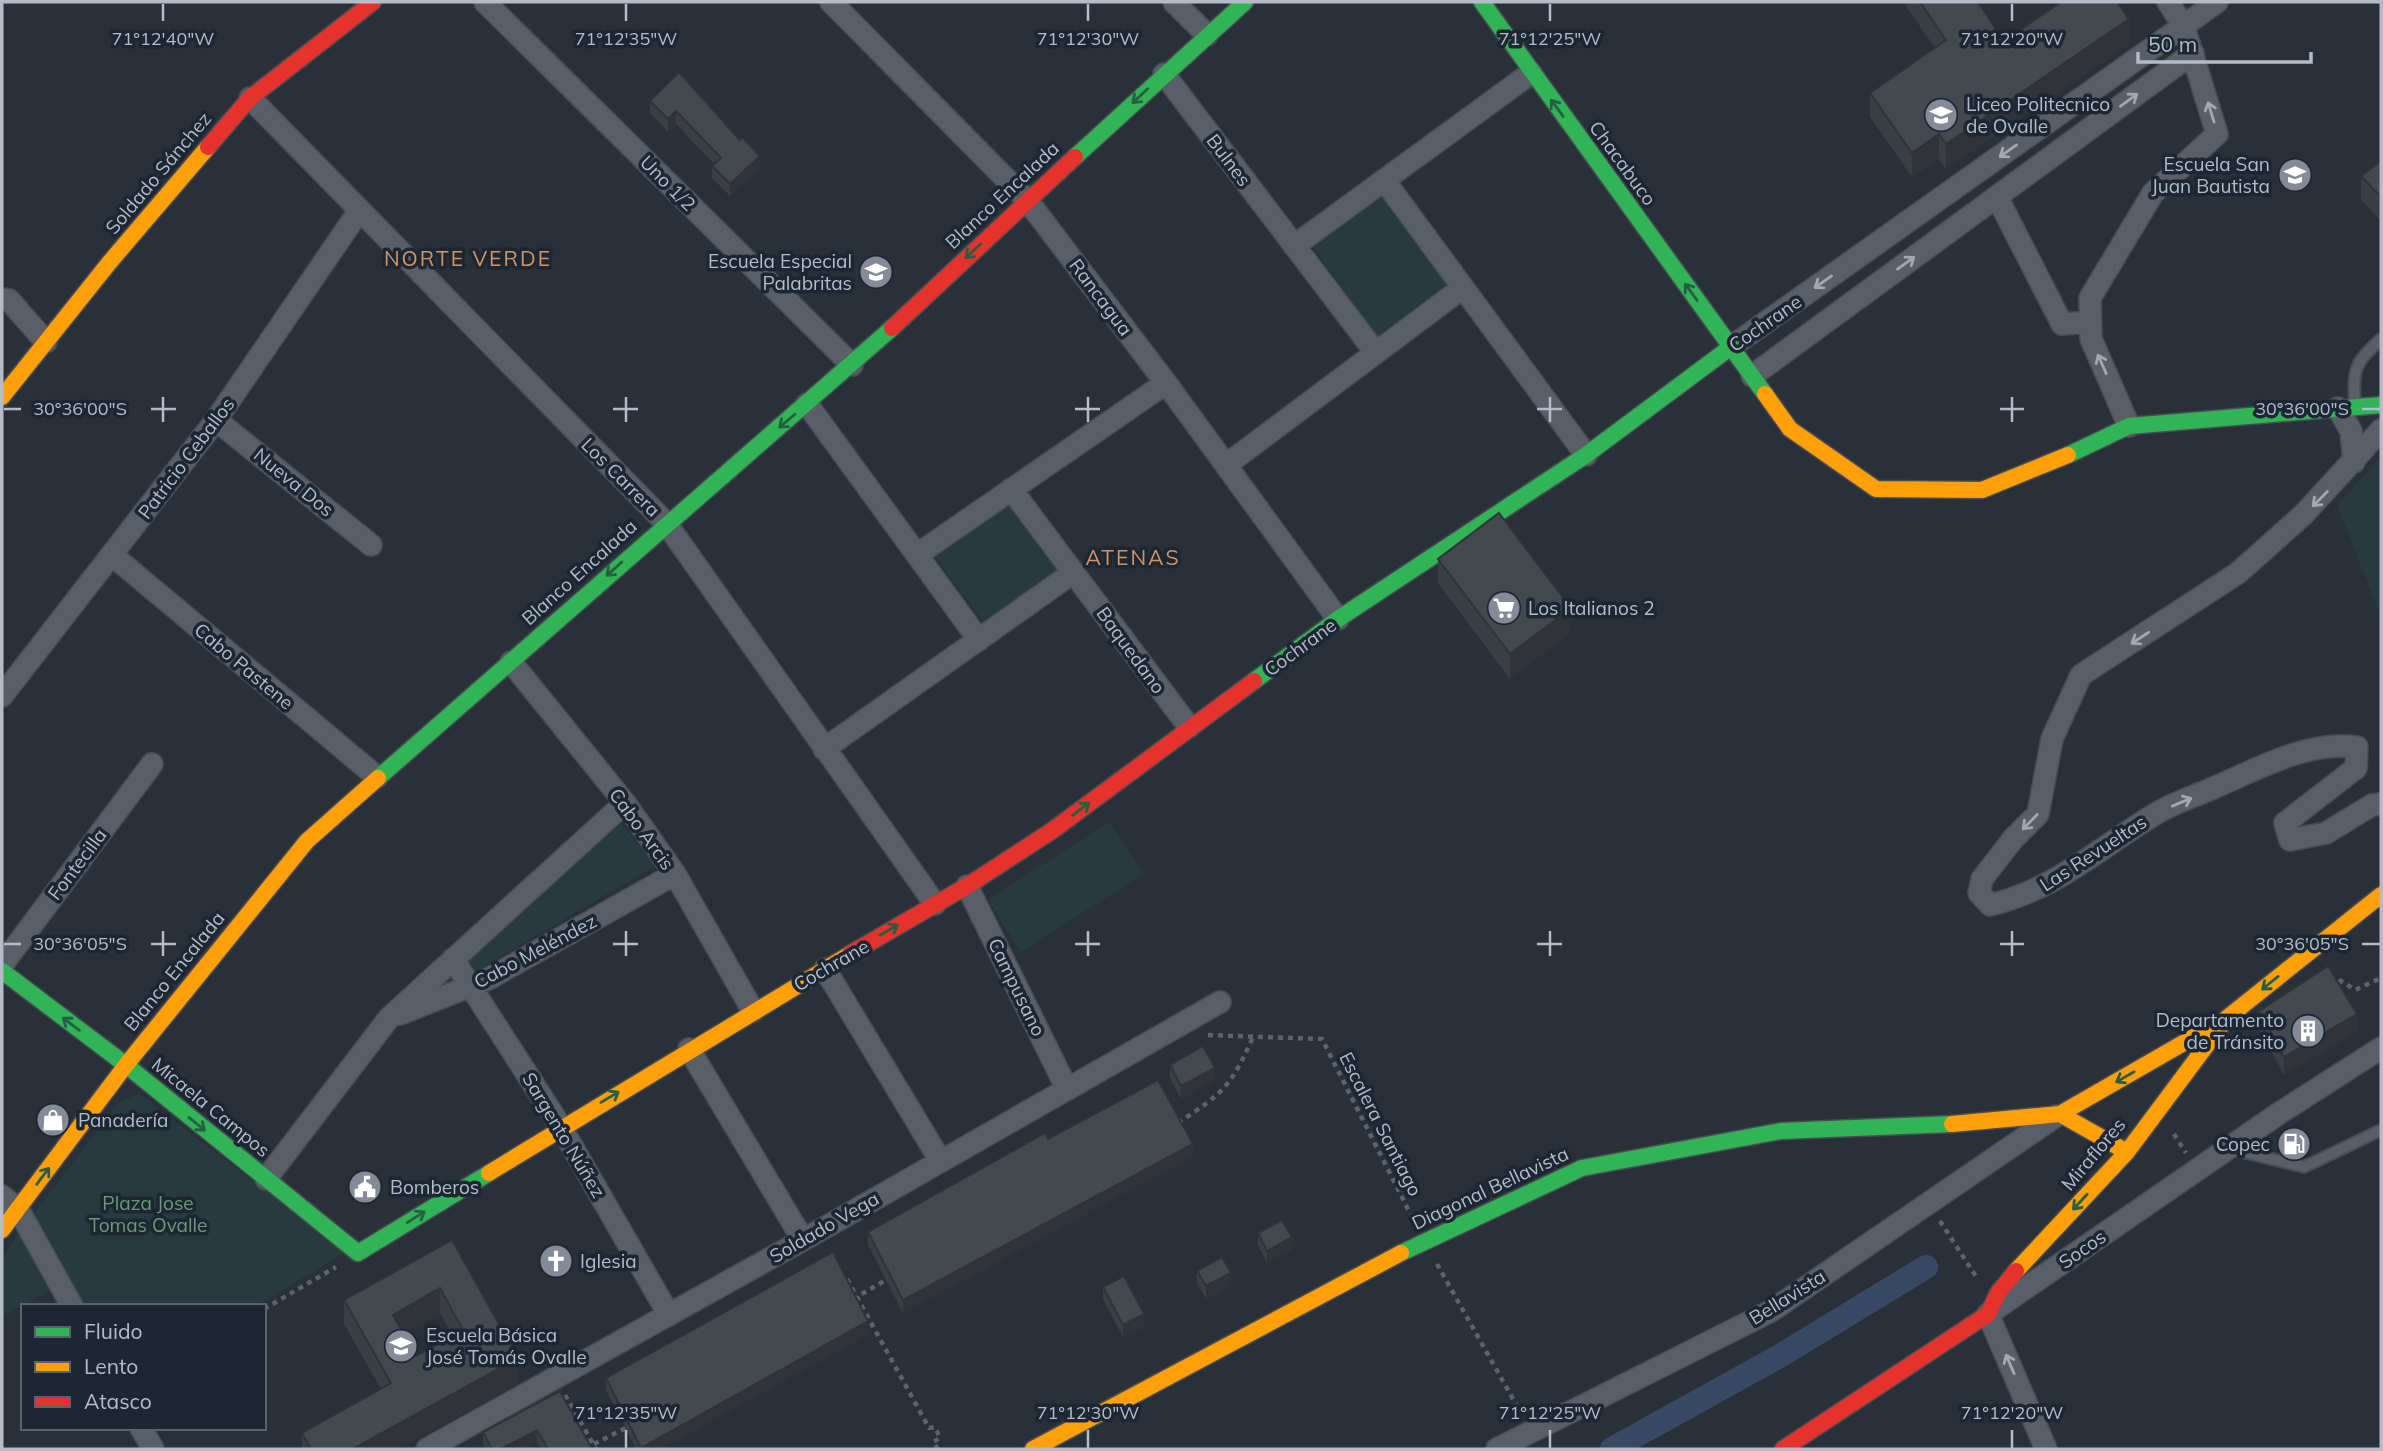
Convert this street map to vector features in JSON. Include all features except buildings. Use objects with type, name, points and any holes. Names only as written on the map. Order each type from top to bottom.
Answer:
[{"type":"street","name":"Soldado Sánchez","points":[[2,397],[250,98],[373,2]]},
{"type":"street","name":"Uno 1/2","points":[[485,2],[852,365]]},
{"type":"street","name":"Rancagua","points":[[831,2],[1027,200],[1166,383],[1338,619]]},
{"type":"street","points":[[1174,2],[1206,35]]},
{"type":"street","name":"Blanco Encalada","points":[[2,1230],[10,1202],[307,841],[666,523],[852,365],[1027,200],[1245,2]]},
{"type":"street","name":"Chacabuco","points":[[1482,2],[1790,429],[1876,489],[1982,490],[2094,444],[2129,426]]},
{"type":"street","points":[[2168,2],[2184,27],[2217,134],[2153,193],[2090,298],[2091,339],[2129,426],[2381,405]]},
{"type":"street","name":"Cochrane","points":[[358,1253],[753,1011],[967,886],[1054,830],[1189,727],[1338,619],[1587,455],[1731,347],[2217,2]]},
{"type":"street","name":"Cochrane","points":[[1752,376],[2193,53]]},
{"type":"street","points":[[1294,246],[1531,73]]},
{"type":"street","name":"Bulnes","points":[[1164,74],[1376,353]]},
{"type":"street","name":"Los Carrera","points":[[250,98],[666,523],[935,904]]},
{"type":"street","points":[[1384,180],[1461,289],[1587,455]]},
{"type":"street","points":[[1997,197],[2062,324],[2091,322]]},
{"type":"street","name":"Patricio Ceballos","points":[[2,696],[216,420],[359,211]]},
{"type":"street","points":[[1226,466],[1461,289]]},
{"type":"street","points":[[2,299],[9,300],[46,342]]},
{"type":"street","points":[[918,554],[1166,383]]},
{"type":"street","points":[[807,404],[979,640]]},
{"type":"street","points":[[2346,408],[2354,462]]},
{"type":"street","name":"Nueva Dos","points":[[216,420],[371,545]]},
{"type":"street","name":"Las Revueltas","points":[[2381,430],[2304,515],[2238,573],[2081,676],[2052,739],[2038,814],[2013,839],[1982,879],[1979,893],[1990,905],[2021,898],[2061,878],[2159,811],[2284,757],[2338,744],[2357,747],[2356,768],[2285,823],[2290,840],[2326,833],[2372,806],[2381,804]]},
{"type":"street","name":"Baquedano","points":[[1011,489],[1189,727]]},
{"type":"street","name":"Cabo Pastene","points":[[111,555],[377,777]]},
{"type":"street","points":[[824,748],[1074,572]]},
{"type":"street","name":"Cabo Arcis","points":[[511,662],[625,803],[675,874],[753,1011]]},
{"type":"street","name":"Fontecilla","points":[[2,965],[152,764]]},
{"type":"street","name":"Cabo Meléndez","points":[[266,1179],[389,1018],[625,803]]},
{"type":"street","name":"Cabo Meléndez","points":[[389,1018],[472,985],[675,874]]},
{"type":"street","name":"Campusano","points":[[967,886],[1067,1088]]},
{"type":"street","name":"Miraflores","points":[[2060,1114],[2227,1018],[2381,895]]},
{"type":"street","points":[[2361,909],[2381,908]]},
{"type":"street","name":"Sargento Núñez","points":[[453,959],[561,1127],[669,1315]]},
{"type":"street","points":[[825,969],[940,1160]]},
{"type":"street","name":"Micaela Campos","points":[[2,971],[125,1065],[358,1253]]},
{"type":"street","name":"Soldado Vega","points":[[427,1449],[803,1240],[1220,1002]]},
{"type":"street","name":"Miraflores","points":[[1988,1314],[1998,1293],[2011,1277],[2127,1152],[2227,1018]]},
{"type":"street","name":"Socos","points":[[1783,1449],[1988,1314],[2228,1148],[2381,1048]]},
{"type":"street","points":[[690,1049],[803,1240]]},
{"type":"street","points":[[2060,1114],[2127,1152]]},
{"type":"street","name":"Bellavista","points":[[1497,1449],[1771,1311],[2060,1114]]},
{"type":"street","name":"Diagonal Bellavista","points":[[1033,1449],[1424,1241],[1582,1168],[1781,1131],[1967,1123],[2060,1114]]},
{"type":"street","points":[[10,1202],[71,1304]]},
{"type":"street","points":[[1988,1314],[2046,1449]]},
{"type":"street","points":[[142,1430],[153,1449]]},
{"type":"lane","points":[[2346,408],[2359,359],[2381,338]]},
{"type":"lane","points":[[2228,1148],[2304,1167],[2381,1130]]},
{"type":"path","points":[[2325,981],[2335,977],[2355,990],[2381,978]]},
{"type":"path","name":"Escalera Santiago","points":[[1203,1035],[1322,1039],[1424,1241],[1532,1433]]},
{"type":"path","points":[[1173,1126],[1219,1095],[1235,1077],[1253,1037]]},
{"type":"path","points":[[2156,1111],[2182,1144],[2195,1171]]},
{"type":"path","points":[[1928,1203],[1982,1286]]},
{"type":"path","points":[[266,1308],[358,1253]]},
{"type":"path","points":[[849,1301],[903,1270]]},
{"type":"path","points":[[844,1275],[929,1428],[935,1427],[940,1438],[933,1442],[938,1449]]},
{"type":"path","points":[[555,1378],[595,1447],[634,1424]]},
{"type":"green space","points":[[1382,194],[1450,290],[1380,340],[1311,244]]},
{"type":"green space","points":[[2381,457],[2381,609],[2378,610],[2337,505]]},
{"type":"green space","points":[[1010,500],[1063,573],[987,627],[934,555]]},
{"type":"green space","points":[[1109,822],[1143,874],[1021,952],[988,900]]},
{"type":"green space","points":[[621,823],[655,866],[476,971],[464,961]]},
{"type":"green space","name":"Plaza Jose Tomas Ovalle","points":[[139,1094],[346,1252],[260,1304],[83,1304],[30,1219],[118,1103]]},
{"type":"green space","points":[[20,1231],[51,1290],[2,1316],[2,1258]]},
{"type":"waterway","points":[[1612,1449],[1778,1357],[1926,1267]]},
{"type":"traffic: fast","points":[[1075,157],[1245,2]]},
{"type":"traffic: fast","points":[[1482,2],[1765,394]]},
{"type":"traffic: fast","points":[[378,778],[892,328]]},
{"type":"traffic: fast","points":[[1254,681],[1338,619],[1586,455],[1731,347]]},
{"type":"traffic: fast","points":[[2068,455],[2129,426],[2381,405]]},
{"type":"traffic: fast","points":[[2,971],[126,1065],[358,1253],[489,1173]]},
{"type":"traffic: fast","points":[[1401,1253],[1582,1168],[1781,1131],[1952,1124]]},
{"type":"traffic: slow","points":[[2,397],[109,263],[208,147]]},
{"type":"traffic: slow","points":[[1765,394],[1790,429],[1876,489],[1982,490],[2068,455]]},
{"type":"traffic: slow","points":[[2,1230],[126,1065],[307,841],[378,778]]},
{"type":"traffic: slow","points":[[2016,1271],[2127,1152],[2227,1018],[2381,895]]},
{"type":"traffic: slow","points":[[489,1173],[850,954]]},
{"type":"traffic: slow","points":[[2060,1114],[2213,1026]]},
{"type":"traffic: slow","points":[[1952,1124],[2060,1114],[2127,1152]]},
{"type":"traffic: slow","points":[[1033,1449],[1401,1253]]},
{"type":"traffic: jam","points":[[208,147],[250,98],[373,2]]},
{"type":"traffic: jam","points":[[892,328],[1075,157]]},
{"type":"traffic: jam","points":[[850,954],[967,886],[1053,830],[1254,681]]},
{"type":"traffic: jam","points":[[1783,1449],[1988,1314],[1998,1293],[2016,1271]]},
{"type":"place","name":"Liceo Politecnico de Ovalle","points":[[1941,115]]},
{"type":"place","name":"Escuela San Juan Bautista","points":[[2295,175]]},
{"type":"place","name":"Escuela Especial Palabritas","points":[[876,272]]},
{"type":"place","name":"Los Italianos 2","points":[[1504,608]]},
{"type":"place","name":"Departamento de Tránsito","points":[[2308,1031]]},
{"type":"place","name":"Panadería","points":[[53,1120]]},
{"type":"place","name":"Copec","points":[[2294,1144]]},
{"type":"place","name":"Bomberos","points":[[365,1187]]},
{"type":"place","name":"Iglesia","points":[[556,1261]]},
{"type":"place","name":"Escuela Básica José Tomás Ovalle","points":[[401,1346]]},
{"type":"district","name":"NORTE VERDE","points":[[468,259]]},
{"type":"district","name":"ATENAS","points":[[1133,558]]}]
